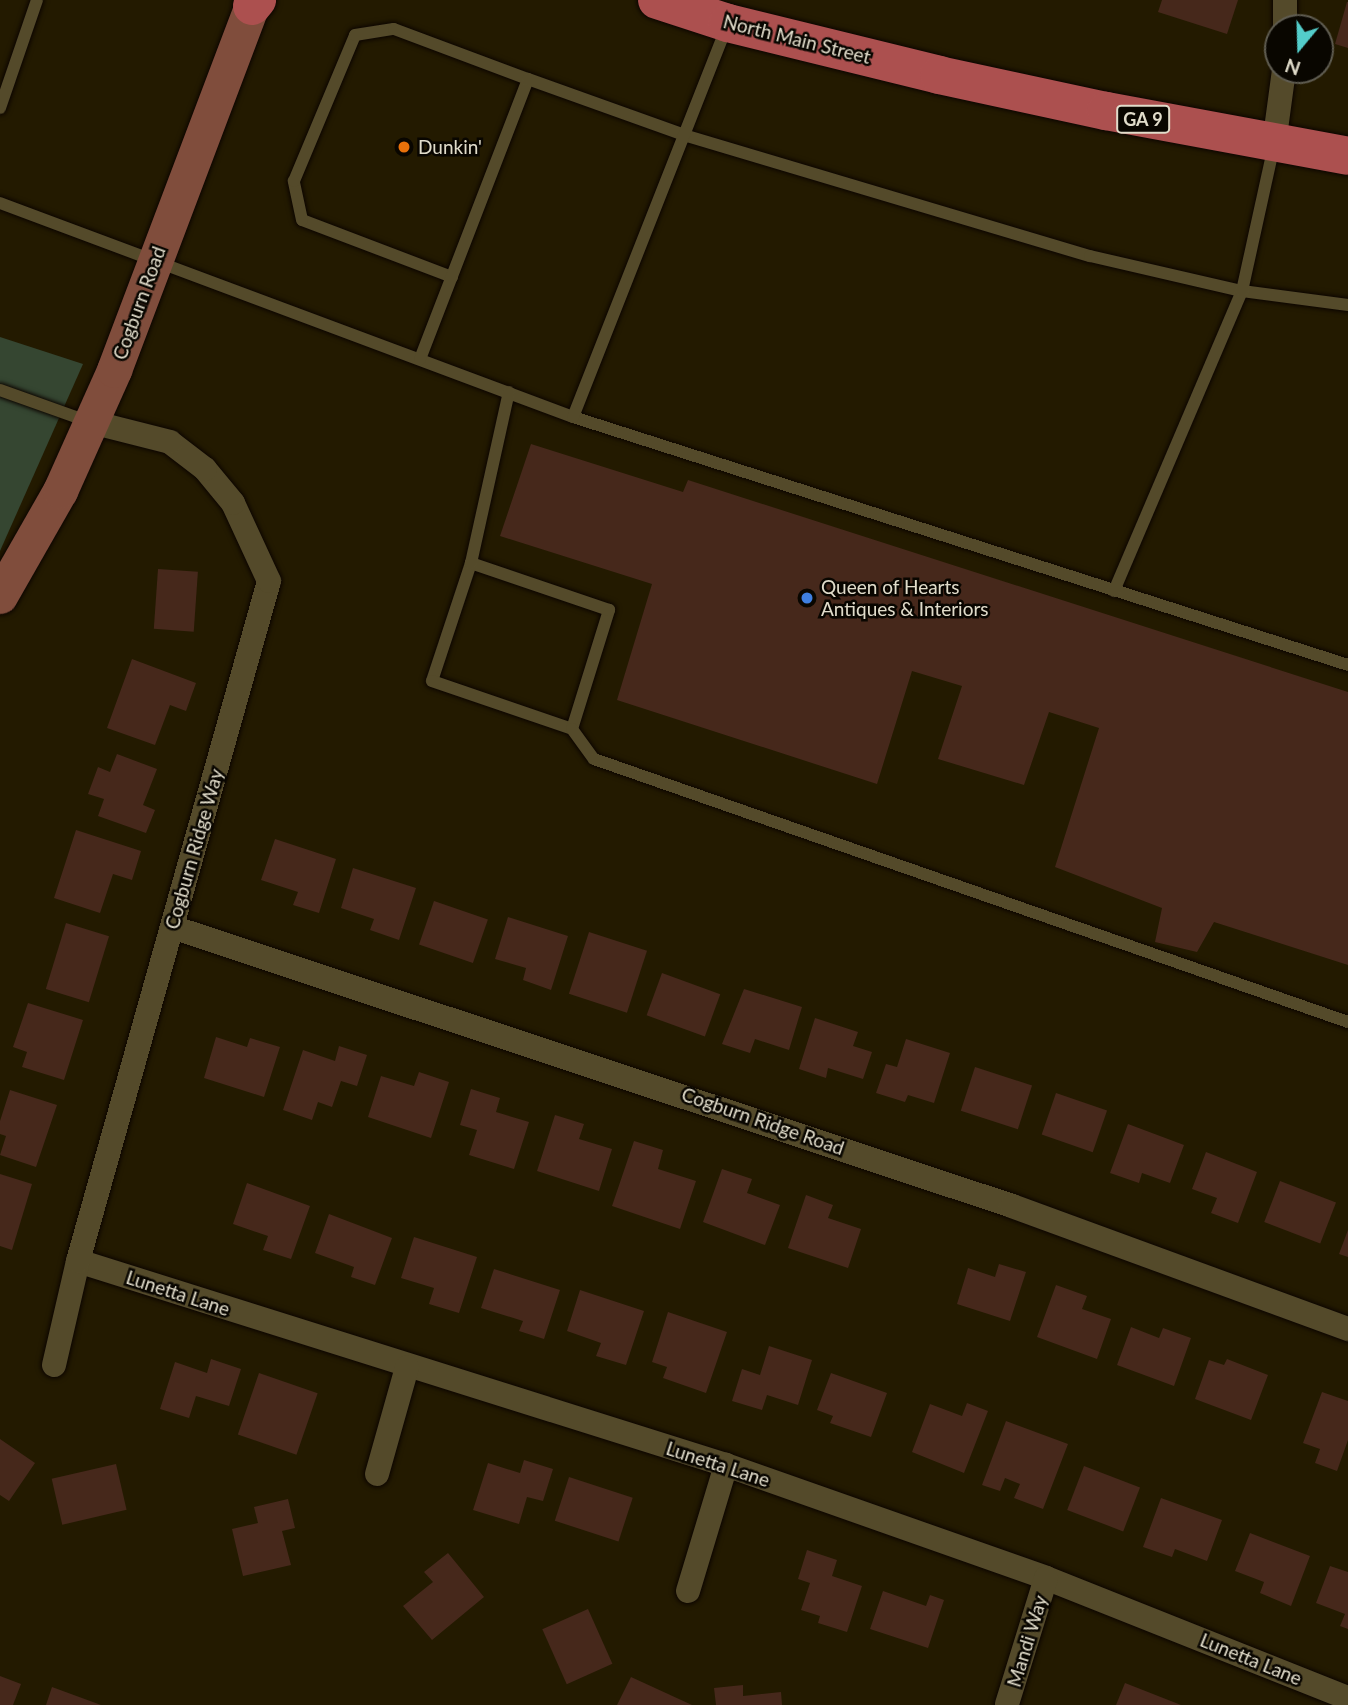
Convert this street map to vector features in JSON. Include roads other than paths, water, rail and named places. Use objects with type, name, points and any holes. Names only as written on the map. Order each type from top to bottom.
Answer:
[{"type":"main road","name":"North Main Street","points":[[657,0],[734,12],[939,75],[1274,144],[1348,156]]},
{"type":"street","name":"Cogburn Road","points":[[0,596],[60,491],[91,422],[255,2]]},
{"type":"street","points":[[1274,144],[1282,84]]},
{"type":"street","name":"Cogburn Ridge Way","points":[[54,1365],[78,1261],[269,581],[233,503],[205,469],[170,442],[91,422]]},
{"type":"street","name":"Cogburn Ridge Road","points":[[173,928],[998,1201],[1348,1329]]},
{"type":"street","name":"Lunetta Lane","points":[[78,1261],[407,1367],[726,1465],[1046,1578],[1348,1698]]},
{"type":"street","points":[[377,1474],[407,1367]]},
{"type":"street","points":[[688,1591],[726,1465]]},
{"type":"street","name":"Mandi Way","points":[[1007,1704],[1046,1578]]},
{"type":"lane","points":[[0,108],[37,0]]},
{"type":"lane","points":[[573,417],[687,136],[734,12]]},
{"type":"lane","points":[[452,276],[302,220],[294,181],[355,35],[394,29],[687,136],[1090,256],[1242,291],[1348,305]]},
{"type":"lane","points":[[420,359],[528,79]]},
{"type":"lane","points":[[1114,591],[1242,291],[1274,144]]},
{"type":"lane","points":[[0,203],[573,417],[1348,665]]},
{"type":"lane","points":[[0,390],[91,422]]},
{"type":"lane","points":[[509,392],[471,563],[432,681],[572,729],[594,759],[1348,1021]]},
{"type":"lane","points":[[471,563],[609,610],[572,729]]},
{"type":"place","name":"Dunkin'","points":[[404,147]]},
{"type":"place","name":"Queen of Hearts Antiques & Interiors","points":[[807,598]]}]
